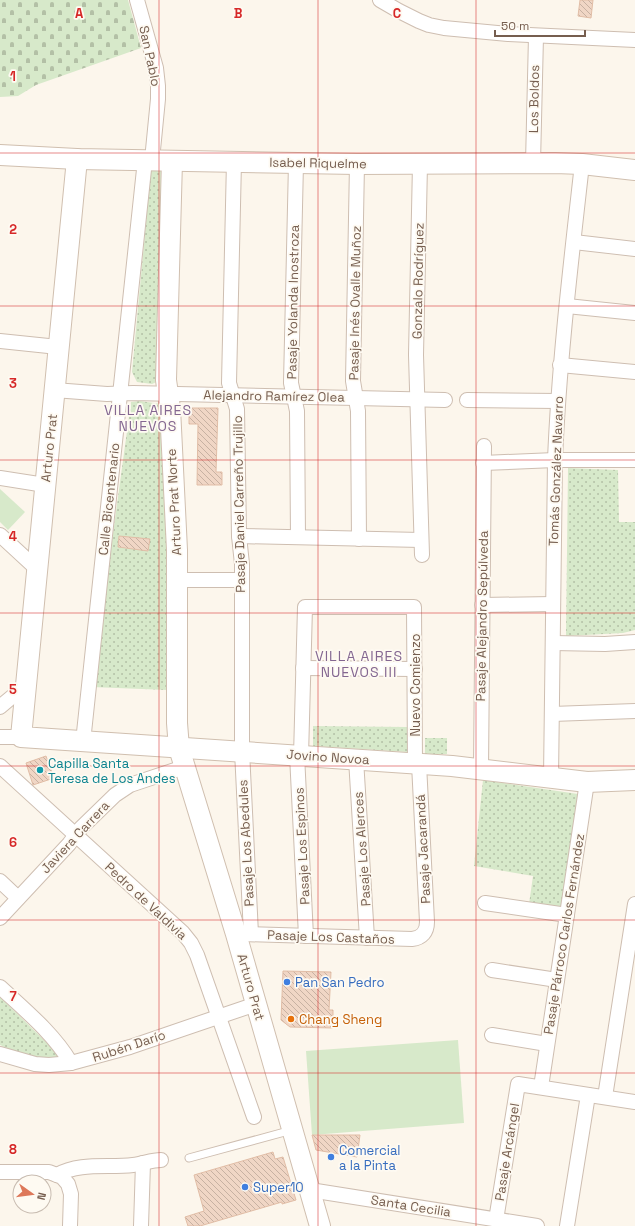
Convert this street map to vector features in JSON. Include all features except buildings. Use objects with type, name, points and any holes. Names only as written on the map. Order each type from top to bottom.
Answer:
[{"type":"main road","name":"Isabel Riquelme","points":[[0,154],[77,158],[296,163],[582,164],[635,170]]},
{"type":"main road","name":"Arturo Prat","points":[[21,737],[77,158]]},
{"type":"main road","name":"Arturo Prat Norte","points":[[156,160],[176,517],[177,723],[181,758]]},
{"type":"main road","name":"Jovino Novoa","points":[[21,737],[83,742],[181,758],[242,751],[417,763],[587,782],[635,780]]},
{"type":"main road","name":"Arturo Prat","points":[[181,758],[243,934],[256,1004],[320,1226]]},
{"type":"street","name":"San Pablo","points":[[137,0],[157,77],[158,99],[156,160]]},
{"type":"street","points":[[380,0],[409,16],[436,27],[487,33],[635,40]]},
{"type":"street","name":"Los Boldos","points":[[533,163],[536,36]]},
{"type":"street","name":"Calle Bicentenario","points":[[83,742],[120,394],[156,160]]},
{"type":"street","name":"Pasaje Daniel Carreño Trujillo","points":[[234,161],[229,383],[237,409],[239,536],[242,564],[242,751]]},
{"type":"street","name":"Pasaje Yolanda Inostroza","points":[[296,163],[291,383],[297,411],[298,537]]},
{"type":"street","name":"Pasaje Inés Ovalle Muñoz","points":[[357,164],[352,381],[358,411],[358,539]]},
{"type":"street","name":"Gonzalo Rodríguez","points":[[420,164],[416,355],[420,540],[422,555]]},
{"type":"street","name":"Tomás González Navarro","points":[[551,778],[555,460],[560,364],[582,164]]},
{"type":"street","points":[[574,242],[635,249]]},
{"type":"street","points":[[567,306],[635,313]]},
{"type":"street","points":[[0,341],[58,347]]},
{"type":"street","points":[[560,364],[635,372]]},
{"type":"street","name":"Alejandro Ramírez Olea","points":[[54,390],[107,394],[294,396],[445,400]]},
{"type":"street","points":[[467,400],[558,401]]},
{"type":"street","name":"Pasaje Alejandro Sepúlveda","points":[[481,769],[484,446]]},
{"type":"street","points":[[484,463],[555,460],[635,460]]},
{"type":"street","points":[[0,478],[45,485]]},
{"type":"street","points":[[0,535],[37,569]]},
{"type":"street","points":[[239,536],[420,540]]},
{"type":"street","points":[[177,580],[241,580]]},
{"type":"street","points":[[482,605],[553,604]]},
{"type":"street","name":"Nuevo Comienzo","points":[[303,668],[305,607],[414,607],[417,763]]},
{"type":"street","points":[[553,643],[605,644],[635,642]]},
{"type":"street","points":[[299,756],[303,668],[415,669]]},
{"type":"street","points":[[0,707],[13,696],[25,692]]},
{"type":"street","points":[[552,714],[635,711]]},
{"type":"street","points":[[0,737],[21,737]]},
{"type":"street","name":"Pasaje Los Abedules","points":[[242,751],[243,934]]},
{"type":"street","name":"Pasaje Los Espinos","points":[[299,756],[306,936]]},
{"type":"street","name":"Javiera Carrera","points":[[0,918],[81,828],[108,801],[122,789],[139,782],[181,758]]},
{"type":"street","name":"Pasaje Los Alerces","points":[[356,759],[367,938]]},
{"type":"street","name":"Pasaje Jacarandá","points":[[417,763],[427,922],[424,934]]},
{"type":"street","name":"Pedro de Valdivia","points":[[0,766],[187,938],[197,955],[254,1117]]},
{"type":"street","name":"Pasaje Párroco Carlos Fernández","points":[[541,1087],[587,782]]},
{"type":"street","points":[[0,881],[18,898]]},
{"type":"street","points":[[485,903],[567,915]]},
{"type":"street","points":[[604,1097],[635,904]]},
{"type":"street","name":"Pasaje Los Castaños","points":[[243,934],[412,939],[416,939],[424,934]]},
{"type":"street","points":[[492,970],[557,980]]},
{"type":"street","points":[[0,987],[39,1023],[56,1042],[71,1063]]},
{"type":"street","name":"Rubén Darío","points":[[0,1054],[35,1064],[48,1065],[71,1063],[130,1047],[256,1004]]},
{"type":"street","points":[[492,1035],[547,1044]]},
{"type":"street","name":"Pasaje Arcángel","points":[[496,1220],[518,1084],[541,1087]]},
{"type":"street","points":[[541,1087],[635,1102]]},
{"type":"street","points":[[567,1226],[588,1094]]},
{"type":"street","points":[[57,1175],[67,1170],[79,1167],[134,1165],[161,1160]]},
{"type":"street","points":[[141,1226],[143,1163]]},
{"type":"street","points":[[0,1172],[45,1172],[57,1175],[65,1181],[69,1189],[71,1203],[70,1226]]},
{"type":"street","name":"Santa Cecilia","points":[[310,1190],[536,1226]]},
{"type":"lane","points":[[188,1158],[292,1130]]},
{"type":"green space","points":[[0,0],[128,0],[141,48],[36,85],[18,96],[0,97]]},
{"type":"green space","points":[[151,169],[161,170],[159,381],[152,384],[137,382],[132,372]]},
{"type":"green space","points":[[140,401],[161,404],[167,517],[167,690],[92,687],[131,402]]},
{"type":"green space","points":[[568,468],[618,470],[619,522],[635,522],[635,630],[623,633],[566,636]]},
{"type":"green space","points":[[0,489],[25,512],[8,530],[0,522]]},
{"type":"green space","points":[[313,726],[407,727],[408,752],[313,746]]},
{"type":"green space","points":[[425,738],[447,738],[447,754],[425,754]]},
{"type":"green space","points":[[483,780],[578,794],[561,910],[529,904],[533,876],[474,866]]},
{"type":"green space","points":[[0,997],[46,1042],[60,1058],[26,1057],[0,1045]]},
{"type":"green space","points":[[458,1040],[464,1123],[312,1135],[306,1051]]},
{"type":"place","name":"Capilla Santa Teresa de Los Andes","points":[[40,770]]},
{"type":"place","name":"Pan San Pedro","points":[[287,982]]},
{"type":"place","name":"Chang Sheng","points":[[291,1019]]},
{"type":"place","name":"Comercial a la Pinta","points":[[331,1157]]},
{"type":"place","name":"Super10","points":[[245,1187]]},
{"type":"district","name":"VILLA AIRES NUEVOS","points":[[148,418]]},
{"type":"district","name":"VILLA AIRES NUEVOS III","points":[[359,664]]}]
